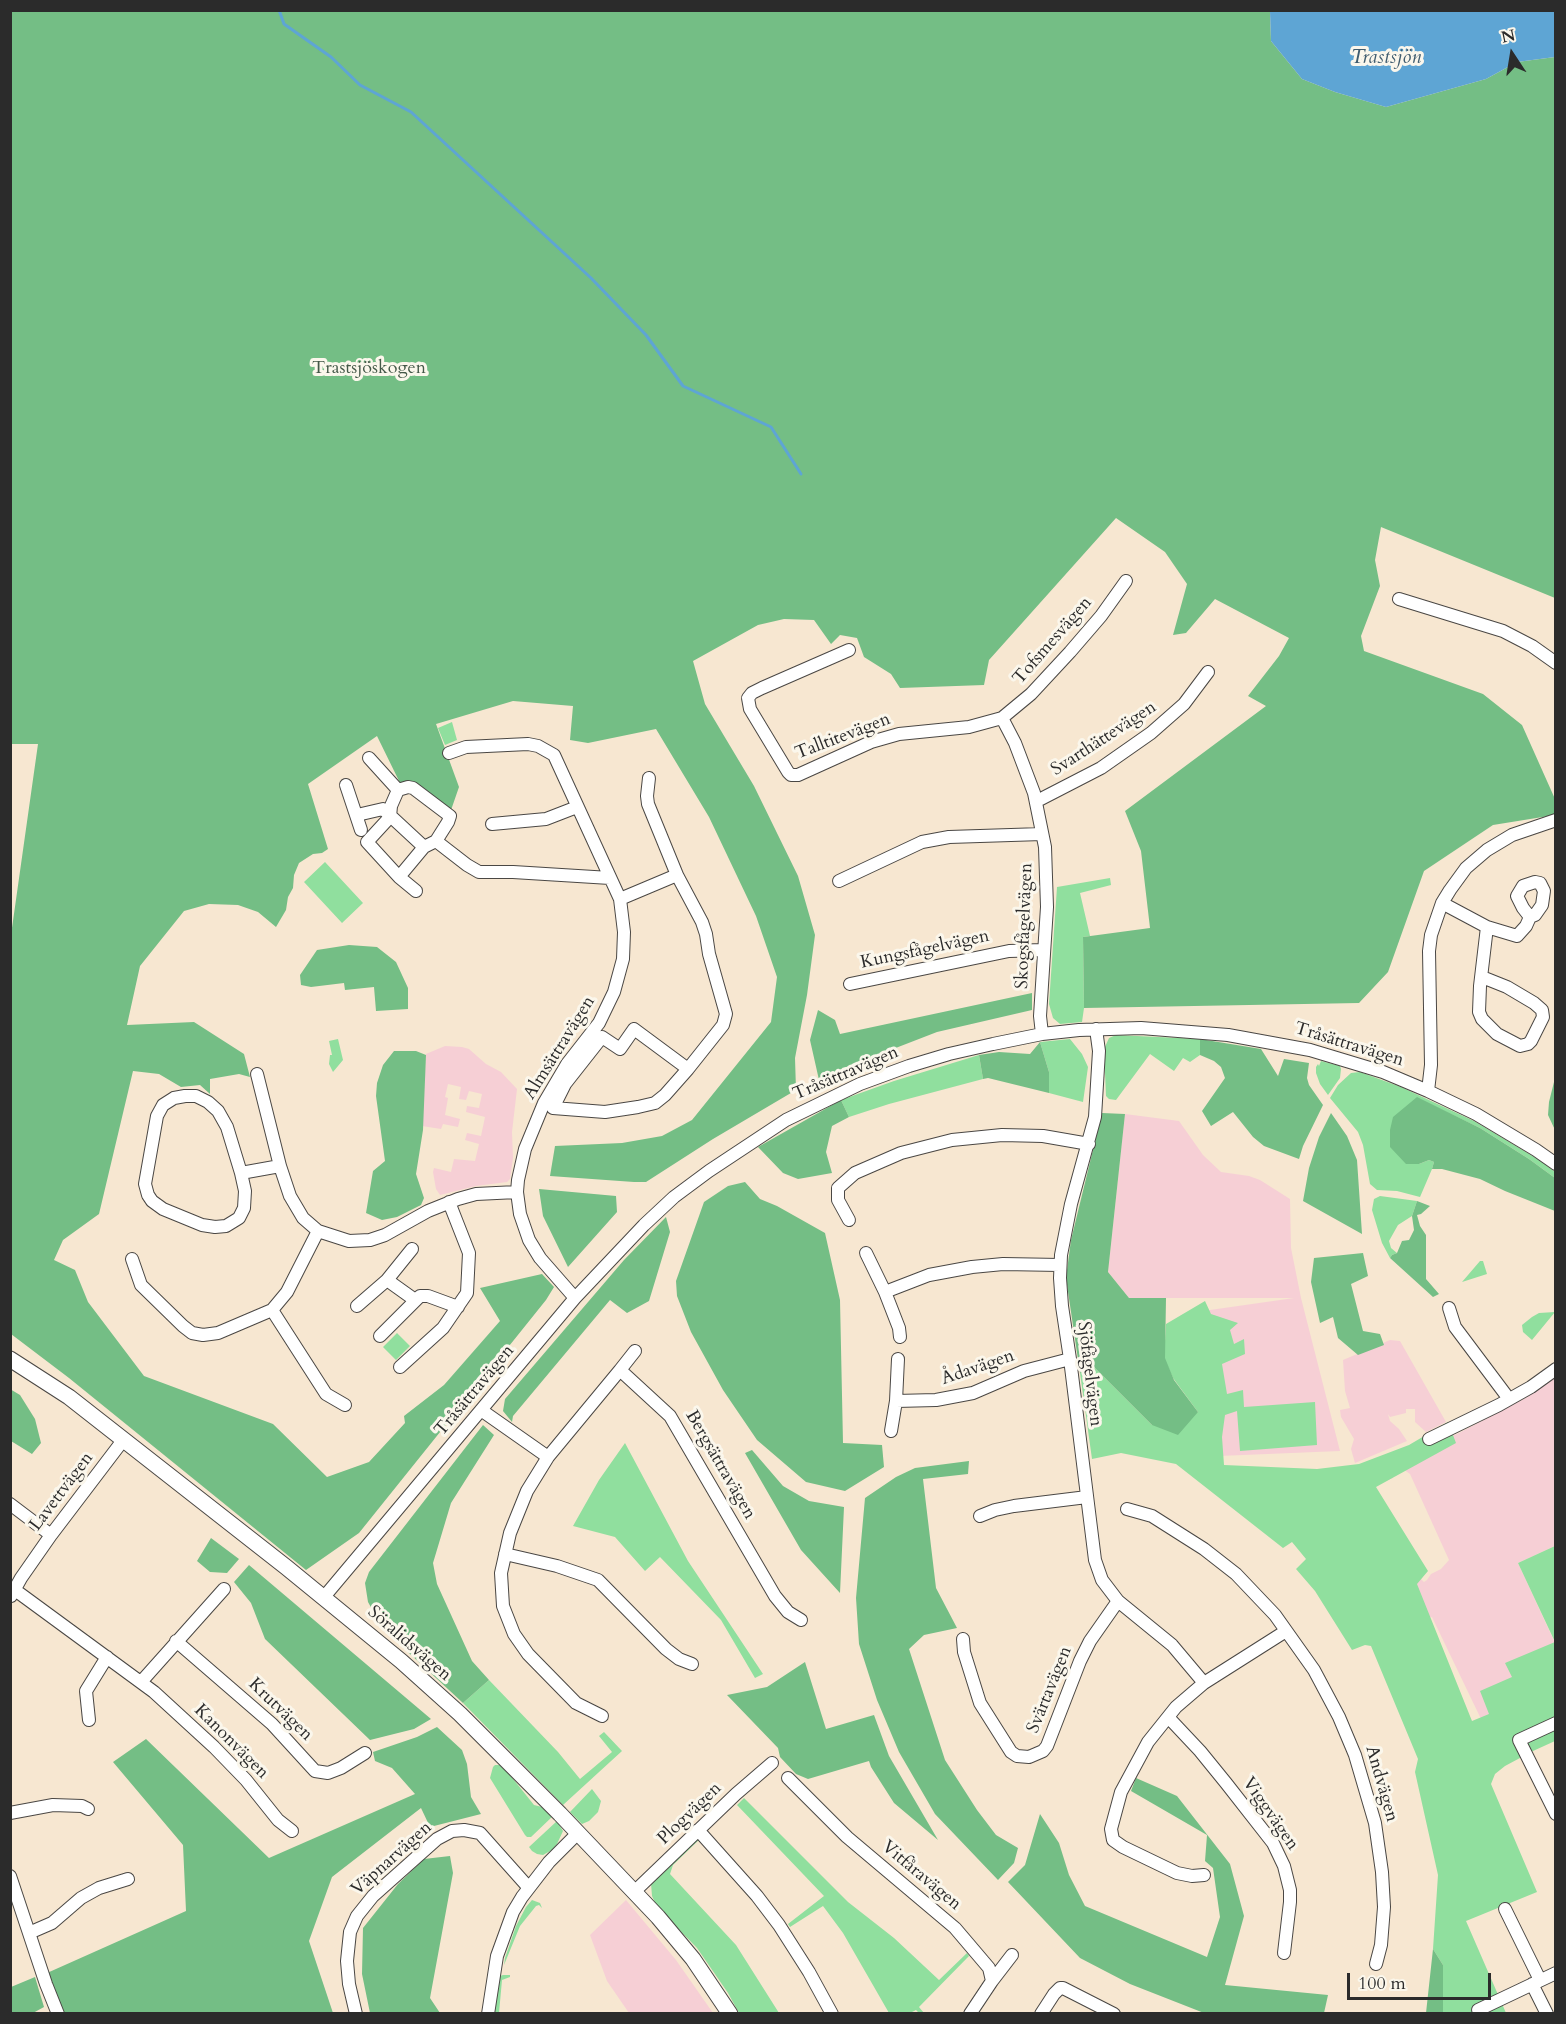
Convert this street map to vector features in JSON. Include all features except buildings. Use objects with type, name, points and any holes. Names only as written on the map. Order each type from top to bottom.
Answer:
[{"type":"street","name":"Tofsmesvägen","points":[[1002,718],[1031,694],[1070,652],[1101,616],[1126,581]]},
{"type":"street","points":[[1399,599],[1503,632],[1532,646],[1556,663]]},
{"type":"street","name":"Talltitevägen","points":[[849,650],[749,695],[747,701],[750,709],[791,775],[798,775],[871,742],[899,734],[969,727],[1002,718]]},
{"type":"street","name":"Svarthättevägen","points":[[1037,801],[1101,768],[1151,733],[1184,704],[1208,672]]},
{"type":"street","name":"Skogsfågelvägen","points":[[1002,718],[1015,743],[1037,801],[1046,860],[1047,884],[1040,1016],[1042,1035]]},
{"type":"street","name":"Almsättravägen","points":[[448,753],[466,747],[528,744],[538,746],[554,755],[620,899],[624,932],[623,959],[614,992],[599,1023],[567,1064],[544,1103],[525,1149],[517,1192],[523,1224],[532,1245],[540,1258],[575,1298]]},
{"type":"street","points":[[369,758],[398,790]]},
{"type":"street","points":[[649,778],[648,804],[677,874],[706,934],[709,954],[726,1014],[723,1026],[688,1069],[655,1103],[605,1112],[553,1108],[565,1084],[602,1037],[620,1049],[634,1029],[688,1069]]},
{"type":"street","points":[[346,785],[361,830]]},
{"type":"street","points":[[398,790],[413,788],[450,816],[448,822],[430,844],[399,877]]},
{"type":"street","points":[[398,790],[390,817],[367,842],[399,877],[416,891]]},
{"type":"street","points":[[492,824],[546,819],[577,807]]},
{"type":"street","points":[[357,815],[383,809],[390,817],[430,844],[478,872],[610,878]]},
{"type":"street","points":[[1428,1090],[1431,1065],[1429,951],[1431,935],[1442,903],[1466,868],[1487,850],[1512,836],[1556,820]]},
{"type":"street","points":[[839,881],[922,842],[950,837],[1042,834]]},
{"type":"street","points":[[620,899],[677,874]]},
{"type":"street","points":[[1442,903],[1487,927],[1517,936],[1526,926],[1530,916]]},
{"type":"street","points":[[1482,977],[1507,987],[1542,1010],[1543,1017],[1532,1041],[1528,1044],[1520,1046],[1497,1034],[1482,1019],[1479,1004],[1487,927]]},
{"type":"street","name":"Kungsfågelvägen","points":[[850,984],[1009,951],[1043,950]]},
{"type":"street","name":"Tråsättravägen","points":[[324,1597],[575,1298],[621,1248],[674,1197],[743,1147],[786,1120],[860,1084],[909,1066],[949,1054],[1042,1035],[1096,1029],[1186,1030],[1228,1035],[1280,1043],[1354,1062],[1428,1090],[1494,1124],[1556,1164]]},
{"type":"street","name":"Sjöfågelvägen","points":[[1096,1029],[1099,1051],[1095,1117],[1071,1204],[1060,1264],[1062,1306],[1097,1568],[1104,1585],[1118,1602],[1172,1645],[1204,1683]]},
{"type":"street","points":[[257,1074],[280,1166],[293,1204],[303,1218],[318,1231],[349,1241],[370,1240],[385,1235],[449,1202],[476,1194],[517,1192]]},
{"type":"street","points":[[185,1096],[196,1096],[208,1102],[218,1111],[227,1127],[242,1173],[245,1191],[244,1208],[238,1218],[226,1226],[202,1226],[152,1202],[145,1184],[157,1116],[164,1106],[174,1098],[185,1096]]},
{"type":"street","points":[[849,1220],[838,1200],[838,1188],[855,1173],[901,1153],[952,1140],[1002,1135],[1043,1137],[1089,1144]]},
{"type":"street","points":[[242,1173],[280,1166]]},
{"type":"street","points":[[400,1366],[443,1328],[467,1293],[469,1253],[449,1202]]},
{"type":"street","points":[[132,1259],[141,1285],[183,1326],[192,1333],[203,1335],[218,1333],[272,1310],[287,1292],[318,1231]]},
{"type":"street","points":[[357,1306],[387,1280],[412,1249]]},
{"type":"street","points":[[866,1253],[885,1292],[899,1328],[900,1337]]},
{"type":"street","points":[[885,1292],[929,1275],[972,1267],[1060,1264]]},
{"type":"street","points":[[387,1280],[415,1300]]},
{"type":"street","points":[[380,1336],[420,1296],[428,1296],[458,1307]]},
{"type":"street","points":[[1449,1308],[1455,1327],[1509,1400]]},
{"type":"street","points":[[272,1310],[326,1394],[345,1405]]},
{"type":"street","points":[[602,1716],[576,1704],[528,1654],[514,1634],[506,1616],[501,1594],[501,1573],[510,1533],[519,1508],[548,1457],[635,1351]]},
{"type":"street","name":"Söralidsvägen","points":[[10,1359],[69,1397],[324,1597],[460,1714],[578,1833],[677,1939],[730,2013]]},
{"type":"street","points":[[891,1431],[896,1401],[898,1359]]},
{"type":"street","name":"Ådavägen","points":[[896,1401],[936,1400],[973,1393],[1024,1371],[1070,1359]]},
{"type":"street","points":[[1429,1439],[1509,1400],[1556,1368]]},
{"type":"street","name":"Bergsättravägen","points":[[620,1370],[670,1416],[775,1596],[788,1612],[801,1620]]},
{"type":"street","points":[[481,1410],[548,1457]]},
{"type":"street","name":"Lavettvägen","points":[[13,1594],[21,1578],[51,1535],[124,1440]]},
{"type":"street","points":[[980,1516],[1014,1506],[1087,1497]]},
{"type":"street","points":[[10,1504],[51,1535]]},
{"type":"street","name":"Andvägen","points":[[1127,1509],[1152,1516],[1225,1564],[1275,1615],[1314,1670],[1339,1717],[1355,1755],[1375,1823],[1384,1891],[1381,1945],[1376,1964]]},
{"type":"street","points":[[505,1554],[557,1566],[598,1580],[666,1649],[679,1659],[692,1664]]},
{"type":"street","points":[[141,1682],[224,1589]]},
{"type":"street","name":"Kanonvägen","points":[[13,1594],[141,1682],[214,1747],[246,1780],[278,1820],[292,1831]]},
{"type":"street","name":"Svärtavägen","points":[[963,1639],[964,1652],[980,1703],[1011,1752],[1017,1756],[1029,1757],[1043,1751],[1047,1746],[1080,1661],[1090,1641],[1118,1602]]},
{"type":"street","points":[[1204,1875],[1177,1874],[1123,1847],[1111,1837],[1111,1829],[1124,1787],[1148,1742],[1168,1717],[1204,1683],[1286,1630]]},
{"type":"street","name":"Krutvägen","points":[[176,1641],[272,1724],[315,1771],[328,1773],[364,1753]]},
{"type":"street","points":[[89,1720],[86,1691],[107,1657]]},
{"type":"street","name":"Viggvägen","points":[[1168,1717],[1226,1783],[1272,1844],[1284,1866],[1290,1896],[1284,1953]]},
{"type":"street","points":[[1556,1723],[1520,1740],[1556,1814]]},
{"type":"street","name":"Plogvägen","points":[[634,1892],[772,1763]]},
{"type":"street","name":"Vitfåravägen","points":[[788,1778],[847,1837],[955,1928],[989,1968],[992,1981]]},
{"type":"street","points":[[10,1813],[53,1804],[82,1806],[88,1809]]},
{"type":"street","name":"Väpnarvägen","points":[[356,2013],[349,1984],[347,1961],[350,1932],[357,1916],[373,1896],[438,1839],[452,1832],[464,1830],[480,1833],[529,1888]]},
{"type":"street","points":[[698,1830],[757,1896],[779,1925],[832,2013]]},
{"type":"street","points":[[488,2013],[497,1956],[513,1912],[549,1862],[578,1833]]},
{"type":"street","points":[[10,1876],[58,2013]]},
{"type":"street","points":[[29,1933],[52,1923],[81,1898],[99,1888],[128,1879]]},
{"type":"street","points":[[1505,1909],[1536,1982],[1546,2013]]},
{"type":"street","points":[[970,2013],[1012,1955]]},
{"type":"street","points":[[1478,2010],[1556,1973]]},
{"type":"street","points":[[1041,2013],[1060,1988],[1067,1989],[1114,2013]]},
{"type":"shaded area","points":[[445,1046],[469,1049],[486,1064],[501,1072],[517,1089],[512,1132],[513,1158],[510,1179],[507,1182],[476,1186],[440,1195],[436,1189],[434,1168],[451,1172],[454,1159],[475,1161],[479,1144],[465,1140],[467,1133],[481,1136],[485,1117],[466,1112],[467,1106],[479,1108],[482,1094],[469,1091],[466,1100],[459,1099],[461,1087],[448,1084],[445,1115],[460,1119],[458,1127],[443,1124],[441,1129],[422,1126],[426,1054]]},
{"type":"shaded area","points":[[1125,1114],[1179,1121],[1203,1155],[1221,1172],[1260,1180],[1290,1199],[1291,1248],[1301,1298],[1340,1451],[1219,1456],[1189,1313],[1294,1298],[1129,1298],[1108,1272]]},
{"type":"shaded area","points":[[1390,1340],[1400,1341],[1446,1422],[1426,1432],[1415,1422],[1415,1409],[1406,1409],[1406,1413],[1390,1417],[1388,1414],[1390,1421],[1407,1441],[1355,1463],[1351,1449],[1354,1439],[1341,1417],[1340,1410],[1350,1408],[1345,1391],[1343,1360]]},
{"type":"shaded area","points":[[1555,1377],[1555,1546],[1518,1563],[1555,1643],[1555,1706],[1481,1719],[1432,1617],[1428,1618],[1411,1586],[1421,1579],[1424,1582],[1427,1580],[1449,1560],[1410,1474],[1403,1469],[1392,1474],[1393,1478],[1366,1489],[1451,1435],[1524,1399]]},
{"type":"shaded area","points":[[626,1900],[676,1960],[713,2013],[629,2013],[607,1981],[590,1935]]},
{"type":"green space","name":"Trastsjöskogen","points":[[11,11],[1260,11],[1270,12],[1271,41],[1302,79],[1335,92],[1386,107],[1486,79],[1517,62],[1555,57],[1555,598],[1381,527],[1375,560],[1380,586],[1361,636],[1364,651],[1483,694],[1522,725],[1555,799],[1555,815],[1493,825],[1424,871],[1388,972],[1359,1003],[1084,1008],[1083,937],[1150,928],[1141,851],[1125,811],[1266,706],[1248,696],[1279,656],[1289,638],[1215,599],[1186,633],[1173,635],[1187,584],[1165,552],[1116,518],[989,660],[984,685],[900,688],[891,674],[864,657],[857,638],[840,635],[831,644],[814,620],[784,619],[758,625],[693,661],[705,704],[754,786],[798,876],[815,935],[795,1058],[796,1090],[646,1182],[634,1182],[550,1176],[555,1146],[622,1143],[662,1136],[692,1120],[771,1022],[777,977],[756,916],[709,817],[656,729],[588,743],[570,740],[573,706],[513,701],[436,724],[459,787],[450,813],[401,785],[377,736],[308,784],[328,849],[322,853],[313,854],[299,863],[286,910],[276,927],[258,912],[238,905],[209,904],[184,911],[140,966],[127,1025],[194,1022],[244,1054],[250,1077],[239,1074],[210,1079],[210,1094],[200,1085],[181,1087],[159,1074],[133,1071],[99,1214],[63,1240],[54,1260],[75,1270],[88,1302],[144,1376],[273,1424],[327,1477],[369,1462],[405,1423],[404,1416],[444,1385],[500,1321],[480,1288],[542,1274],[554,1287],[546,1300],[359,1533],[306,1570],[69,1378],[11,1334],[10,942],[38,744],[10,744]]},
{"type":"green space","points":[[452,722],[457,740],[445,745],[438,728]]},
{"type":"green space","points":[[325,862],[363,903],[342,923],[304,882]]},
{"type":"green space","points":[[1110,878],[1111,885],[1080,893],[1090,936],[1083,937],[1084,1008],[1082,1022],[1060,1024],[1053,1018],[1049,1004],[1057,887]]},
{"type":"green space","points":[[349,945],[377,947],[396,962],[408,988],[408,1009],[376,1011],[374,987],[345,990],[344,983],[311,987],[301,985],[300,975],[317,950]]},
{"type":"green space","points":[[1032,993],[1032,1010],[937,1032],[819,1080],[810,1040],[818,1010],[835,1020],[840,1034]]},
{"type":"green space","points":[[1116,1035],[1200,1039],[1200,1055],[1190,1062],[1183,1058],[1174,1071],[1150,1054],[1116,1100],[1109,1099],[1106,1096],[1104,1049],[1109,1038]]},
{"type":"green space","points":[[338,1039],[343,1060],[333,1072],[329,1064],[330,1055],[332,1055],[329,1041]]},
{"type":"green space","points":[[1070,1039],[1082,1054],[1088,1067],[1083,1102],[1049,1093],[1049,1072],[1040,1042]]},
{"type":"green space","points":[[1200,1039],[1261,1049],[1278,1076],[1284,1059],[1309,1063],[1307,1078],[1309,1085],[1323,1105],[1299,1159],[1264,1146],[1253,1137],[1233,1112],[1211,1126],[1202,1111],[1225,1078],[1221,1067],[1200,1055]]},
{"type":"green space","points":[[1040,1042],[1049,1072],[1049,1093],[988,1078],[983,1079],[979,1055],[999,1052],[1030,1054]]},
{"type":"green space","points":[[394,1051],[416,1051],[426,1055],[423,1130],[416,1174],[424,1198],[421,1205],[397,1217],[382,1220],[366,1213],[373,1171],[385,1161],[376,1096],[377,1083],[383,1065]]},
{"type":"green space","points":[[979,1055],[983,1079],[849,1117],[841,1100],[894,1081]]},
{"type":"green space","points":[[1321,1061],[1340,1066],[1341,1069],[1340,1078],[1328,1095],[1316,1073],[1316,1067]]},
{"type":"green space","points":[[1360,1072],[1401,1087],[1474,1121],[1541,1161],[1555,1172],[1555,1178],[1480,1128],[1417,1098],[1419,1164],[1429,1160],[1434,1162],[1420,1197],[1397,1191],[1377,1190],[1370,1184],[1363,1145],[1358,1132],[1330,1098],[1338,1085],[1351,1073]]},
{"type":"green space","points":[[1555,1078],[1556,1130],[1548,1115]]},
{"type":"green space","points":[[1417,1097],[1480,1128],[1555,1178],[1555,1211],[1480,1179],[1442,1169],[1432,1169],[1434,1162],[1429,1160],[1419,1164],[1406,1164],[1390,1147],[1390,1130],[1393,1117]]},
{"type":"green space","points":[[841,1100],[849,1117],[832,1126],[826,1152],[832,1173],[798,1179],[783,1173],[758,1147]]},
{"type":"green space","points":[[1102,1113],[1125,1114],[1108,1272],[1129,1298],[1166,1298],[1165,1358],[1174,1380],[1198,1412],[1178,1435],[1152,1425],[1093,1366],[1080,1373],[1066,1278],[1071,1240]]},
{"type":"green space","points":[[1331,1113],[1347,1136],[1357,1160],[1362,1234],[1303,1201],[1309,1168],[1319,1137]]},
{"type":"green space","points":[[745,1182],[760,1199],[825,1233],[840,1300],[843,1443],[882,1445],[884,1467],[845,1491],[806,1482],[757,1440],[723,1390],[691,1332],[677,1296],[676,1281],[704,1202],[728,1186]]},
{"type":"green space","points":[[539,1189],[616,1196],[617,1212],[568,1267],[543,1216]]},
{"type":"green space","points":[[1380,1196],[1417,1201],[1412,1216],[1398,1225],[1389,1241],[1391,1248],[1397,1253],[1390,1258],[1382,1243],[1372,1210],[1374,1199]]},
{"type":"green space","points":[[1417,1201],[1430,1206],[1417,1215],[1426,1235],[1426,1279],[1439,1294],[1433,1297],[1390,1258],[1397,1253],[1402,1241],[1409,1240],[1414,1230],[1412,1216]]},
{"type":"green space","points":[[666,1217],[670,1232],[649,1301],[627,1313],[610,1300],[513,1416],[512,1422],[503,1411],[505,1399],[624,1260]]},
{"type":"green space","points":[[1363,1253],[1368,1276],[1351,1284],[1363,1331],[1380,1334],[1384,1345],[1358,1355],[1338,1338],[1333,1317],[1320,1323],[1311,1282],[1314,1258]]},
{"type":"green space","points":[[1480,1261],[1483,1261],[1487,1274],[1462,1282]]},
{"type":"green space","points":[[1205,1301],[1211,1314],[1238,1323],[1230,1330],[1234,1344],[1244,1339],[1245,1354],[1222,1364],[1227,1394],[1243,1390],[1244,1407],[1315,1402],[1317,1445],[1240,1451],[1237,1411],[1225,1415],[1222,1437],[1224,1465],[1317,1469],[1359,1464],[1409,1445],[1448,1422],[1456,1443],[1376,1487],[1428,1571],[1417,1584],[1472,1721],[1489,1714],[1480,1691],[1512,1677],[1505,1663],[1555,1642],[1555,1741],[1505,1766],[1495,1774],[1491,1784],[1537,1892],[1466,1921],[1506,2013],[1443,2013],[1443,1965],[1433,1949],[1438,1875],[1415,1772],[1418,1759],[1371,1646],[1365,1645],[1352,1650],[1315,1591],[1296,1569],[1306,1559],[1292,1542],[1283,1548],[1176,1464],[1121,1453],[1092,1459],[1080,1373],[1093,1366],[1152,1425],[1198,1412],[1173,1378],[1164,1358],[1166,1324]]},
{"type":"green space","points":[[1555,1312],[1532,1340],[1523,1332],[1522,1325],[1532,1317],[1539,1313]]},
{"type":"green space","points":[[397,1333],[410,1346],[396,1360],[383,1347]]},
{"type":"green space","points":[[10,1389],[20,1395],[35,1419],[41,1443],[32,1454],[11,1441]]},
{"type":"green space","points":[[483,1425],[494,1435],[451,1503],[433,1563],[437,1584],[472,1661],[489,1680],[463,1703],[383,1629],[368,1602],[365,1583],[369,1572]]},
{"type":"green space","points":[[625,1443],[688,1561],[763,1674],[755,1678],[721,1620],[660,1557],[645,1571],[615,1537],[573,1526],[599,1480]]},
{"type":"green space","points":[[752,1450],[783,1486],[809,1501],[844,1507],[840,1593],[801,1550],[745,1453]]},
{"type":"green space","points":[[969,1461],[968,1474],[923,1479],[936,1588],[957,1628],[924,1635],[909,1649],[945,1760],[996,1835],[1018,1848],[1014,1863],[998,1880],[935,1814],[899,1752],[877,1700],[859,1644],[856,1598],[865,1498],[896,1477],[915,1468]]},
{"type":"green space","points":[[211,1538],[239,1559],[227,1573],[210,1572],[197,1561]]},
{"type":"green space","points":[[1555,1546],[1555,1642],[1518,1563]]},
{"type":"green space","points":[[249,1565],[431,1719],[414,1729],[370,1740],[265,1639],[251,1603],[234,1582]]},
{"type":"green space","points":[[805,1662],[826,1729],[874,1715],[889,1756],[938,1840],[894,1803],[869,1761],[808,1779],[796,1774],[780,1757],[778,1748],[727,1695],[767,1687]]},
{"type":"green space","points":[[489,1680],[558,1752],[580,1779],[612,1752],[599,1736],[604,1732],[622,1751],[563,1805],[463,1703]]},
{"type":"green space","points":[[437,1727],[462,1750],[467,1764],[471,1797],[481,1814],[430,1827],[421,1808],[332,1877],[309,1941],[333,2013],[64,2013],[47,1973],[186,1911],[183,1845],[113,1762],[146,1739],[269,1858],[415,1794],[392,1768],[375,1761],[373,1752],[417,1737]]},
{"type":"green space","points":[[495,1765],[502,1765],[534,1805],[542,1807],[553,1816],[531,1837],[525,1835],[490,1778]]},
{"type":"green space","points":[[1136,1778],[1177,1796],[1230,1864],[1244,1916],[1225,1985],[1328,1995],[1324,2013],[1204,2013],[1130,1984],[1080,1958],[1008,1882],[1025,1865],[1040,1814],[1059,1843],[1069,1875],[1085,1906],[1207,1957],[1220,1917],[1213,1868],[1205,1861],[1207,1835],[1131,1791]]},
{"type":"green space","points":[[592,1789],[601,1801],[598,1812],[582,1824],[570,1812]]},
{"type":"green space","points":[[744,1798],[848,1902],[894,1938],[939,1980],[967,1953],[969,1956],[919,2007],[924,2013],[916,2010],[910,2013],[889,2013],[843,1933],[823,1906],[790,1927],[788,1924],[824,1896],[737,1805]]},
{"type":"green space","points":[[557,1821],[563,1831],[552,1850],[543,1855],[532,1851],[529,1847]]},
{"type":"green space","points":[[700,1836],[702,1837],[673,1865],[670,1874],[736,1945],[779,2013],[739,2013],[697,1948],[657,1907],[652,1896],[651,1883]]},
{"type":"green space","points":[[450,1856],[453,1873],[430,1998],[440,2013],[370,2013],[362,1974],[363,1928],[398,1884],[424,1859]]},
{"type":"green space","points":[[532,1900],[540,1903],[542,1908],[539,1905],[536,1906],[520,1926],[504,1965],[516,1926]]},
{"type":"green space","points":[[1433,1949],[1443,1965],[1443,2013],[1426,2013]]},
{"type":"green space","points":[[510,1975],[510,1977],[502,1980],[499,2013],[493,2014],[500,1976]]},
{"type":"green space","points":[[35,1977],[44,2007],[33,2013],[11,2013],[11,1987]]},
{"type":"water","name":"Trastsjön","points":[[1260,11],[1555,11],[1555,57],[1517,62],[1486,79],[1386,107],[1335,92],[1302,79],[1271,41],[1270,12]]},
{"type":"waterway","points":[[279,10],[284,24],[331,57],[360,85],[411,112],[591,278],[646,335],[683,386],[771,427],[801,474]]}]
